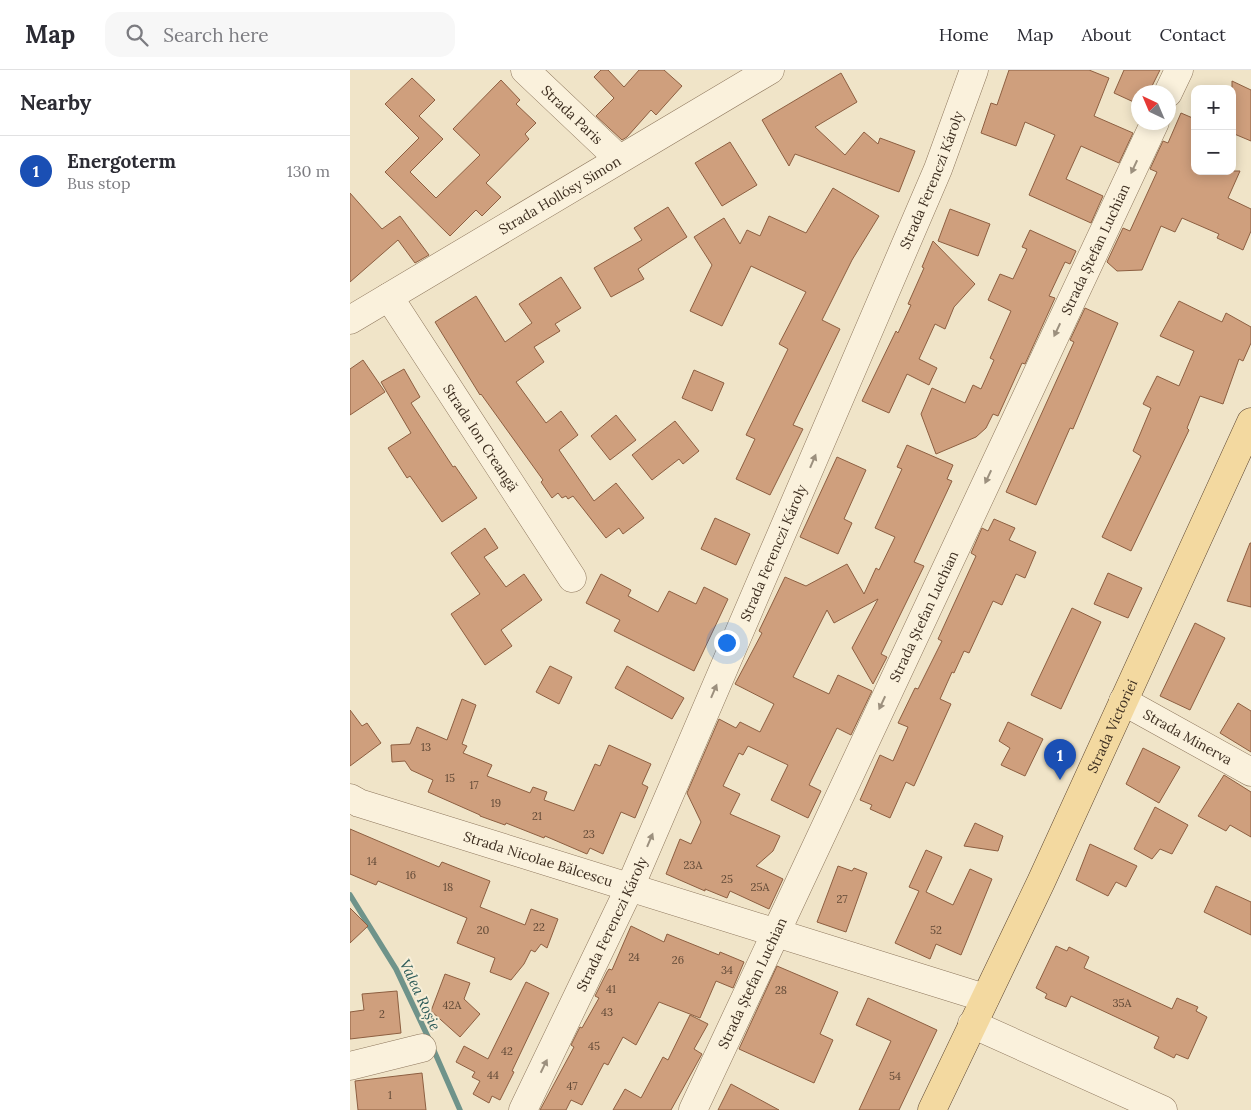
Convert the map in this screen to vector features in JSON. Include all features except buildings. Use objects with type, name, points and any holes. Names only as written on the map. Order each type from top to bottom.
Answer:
[{"type":"main road","name":"Strada Victoriei","points":[[932,1110],[1041,882],[1251,422]]},
{"type":"street","name":"Strada Paris","points":[[525,70],[619,159]]},
{"type":"street","name":"Strada Hollósy Simon","points":[[350,320],[770,70]]},
{"type":"street","name":"Strada Ferenczi Károly","points":[[523,1110],[630,887],[938,169],[974,70]]},
{"type":"street","points":[[1172,85],[1179,70]]},
{"type":"street","name":"Strada Ștefan Luchian","points":[[692,1110],[1150,130]]},
{"type":"street","name":"Strada Ion Creangă","points":[[389,297],[572,578]]},
{"type":"street","name":"Strada Minerva","points":[[1123,702],[1251,772]]},
{"type":"street","name":"Strada Nicolae Bălcescu","points":[[350,798],[359,803],[985,998]]},
{"type":"street","points":[[972,1024],[1163,1110]]},
{"type":"street","points":[[350,1066],[422,1048]]},
{"type":"waterway","name":"Valea Roșie","points":[[350,895],[396,969],[460,1110]]},
{"type":"place","name":"Energoterm","points":[[1060,780]]}]
